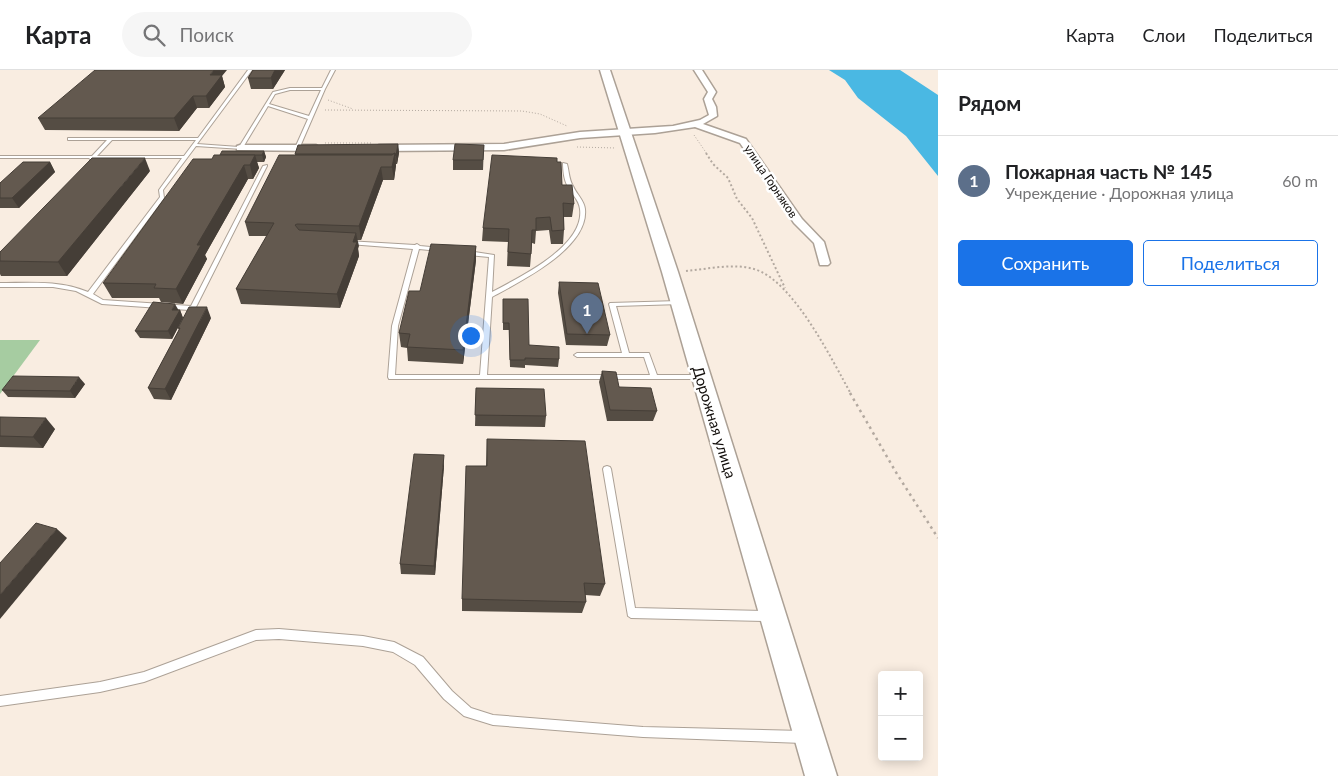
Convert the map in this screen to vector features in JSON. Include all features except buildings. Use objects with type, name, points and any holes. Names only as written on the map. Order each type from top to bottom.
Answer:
[{"type":"street","name":"Дорожная улица","points":[[605,70],[670,272],[775,617],[821,776]]},
{"type":"street","name":"улица Горняков","points":[[367,148],[506,146],[578,135],[656,130],[695,124],[708,120],[713,116],[708,98],[712,92],[698,70]]},
{"type":"street","name":"улица Горняков","points":[[695,124],[743,141],[798,221],[819,242],[824,263]]},
{"type":"street","points":[[240,148],[327,148]]},
{"type":"lane","points":[[90,294],[162,197],[161,190],[250,70]]},
{"type":"lane","points":[[297,148],[333,70]]},
{"type":"lane","points":[[194,145],[240,148],[274,93],[290,89],[323,89]]},
{"type":"lane","points":[[267,104],[310,118]]},
{"type":"lane","points":[[70,139],[199,139]]},
{"type":"lane","points":[[86,164],[111,139]]},
{"type":"lane","points":[[0,157],[186,157]]},
{"type":"lane","points":[[489,296],[541,266],[575,238],[584,218],[581,198],[570,185],[565,164]]},
{"type":"lane","points":[[179,165],[189,165]]},
{"type":"lane","points":[[256,166],[275,166]]},
{"type":"lane","points":[[185,325],[265,166]]},
{"type":"lane","points":[[340,242],[417,246],[445,250]]},
{"type":"lane","points":[[417,246],[395,326],[391,377],[702,377]]},
{"type":"lane","points":[[464,252],[492,256],[482,377]]},
{"type":"lane","points":[[0,285],[67,286],[90,294],[102,302],[193,308]]},
{"type":"lane","points":[[626,355],[612,304],[679,303]]},
{"type":"lane","points":[[577,355],[646,355],[654,377]]},
{"type":"lane","points":[[607,469],[631,612],[775,617]]},
{"type":"lane","points":[[0,701],[100,687],[144,677],[256,635],[279,634],[363,641],[394,647],[419,661],[448,695],[468,712],[493,720],[643,732],[810,738]]},
{"type":"path","points":[[319,97],[356,110]]},
{"type":"path","points":[[314,110],[522,111],[556,120],[578,135]]},
{"type":"path","points":[[684,126],[693,133],[713,164],[728,178],[738,199],[759,231],[785,290],[818,337],[880,445],[938,538]]},
{"type":"path","points":[[670,272],[746,268],[760,271],[785,290]]},
{"type":"green space","points":[[0,340],[40,340],[0,394]]},
{"type":"water","points":[[829,70],[900,70],[938,95],[938,176],[906,136],[858,98],[845,80]]},
{"type":"place","name":"Пожарная часть № 145","points":[[587,334]]}]
